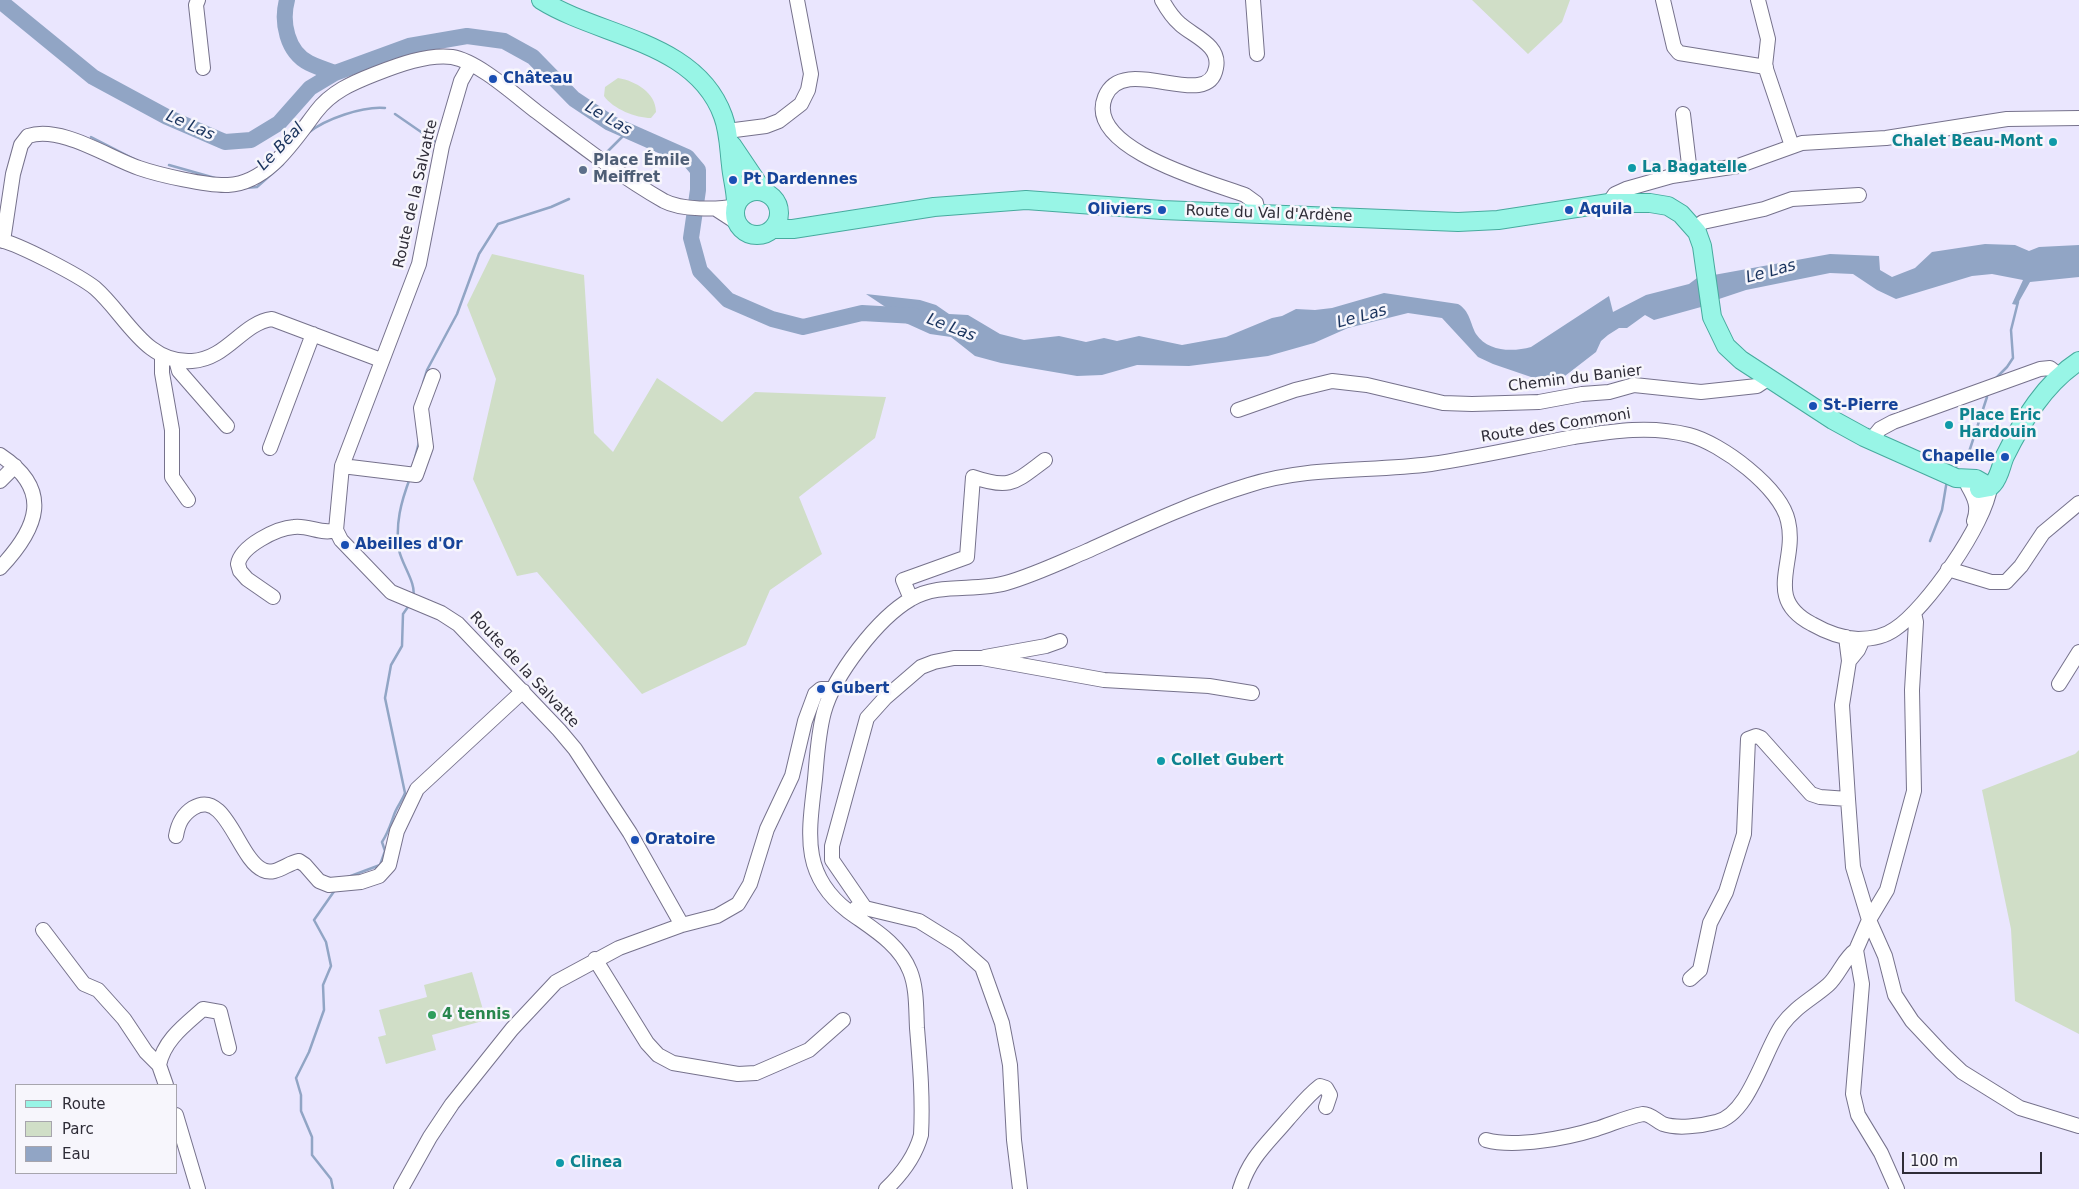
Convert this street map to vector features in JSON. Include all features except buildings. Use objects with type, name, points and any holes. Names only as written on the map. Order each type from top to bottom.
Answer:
[{"type":"main road","points":[[541,0],[578,19],[675,59],[690,70],[711,94],[723,116],[728,135],[736,211],[740,228],[753,235],[760,236],[773,229],[779,219],[779,207],[770,195],[763,191],[740,159],[728,135]]},
{"type":"main road","points":[[736,211],[745,194],[751,191],[763,191]]},
{"type":"main road","name":"Route du Val d'Ardène","points":[[773,229],[793,229],[815,224],[967,203],[1026,200],[1162,210],[1470,222],[1498,220],[1609,203],[1631,202],[1665,205],[1681,214],[1695,228],[1702,246],[1711,313],[1717,330],[1730,351],[1743,363],[1768,378]]},
{"type":"main road","name":"Route du Val d'Ardène","points":[[779,207],[794,219],[815,224]]},
{"type":"main road","points":[[1768,378],[1838,423],[1871,440],[1972,482],[1996,481],[2001,462],[2034,407],[2060,376],[2079,361]]},
{"type":"street","points":[[198,0],[196,5],[203,68]]},
{"type":"street","points":[[728,135],[779,121],[802,104],[808,90],[811,74],[797,0]]},
{"type":"street","points":[[1162,0],[1180,24],[1211,47],[1216,57],[1215,73],[1207,81],[1191,86],[1135,79],[1123,80],[1111,88],[1105,97],[1102,112],[1106,123],[1121,139],[1148,159],[1250,197],[1256,203],[1258,214]]},
{"type":"street","points":[[1253,0],[1257,54]]},
{"type":"street","points":[[1663,0],[1674,47],[1679,53],[1766,67]]},
{"type":"street","points":[[1758,0],[1768,39],[1766,67],[1792,146]]},
{"type":"street","points":[[381,360],[277,320],[268,320],[250,329],[217,354],[193,361],[176,360],[162,356],[149,347],[90,284],[21,247],[2,240],[13,174],[24,140],[32,135],[49,135],[74,141],[145,170],[211,184],[233,184],[256,175],[278,160],[325,102],[346,86],[392,68],[429,57],[454,58],[481,70],[605,162],[668,203],[736,211]]},
{"type":"street","name":"Route de la Salvatte","points":[[470,65],[461,81],[442,146],[419,264],[342,466],[336,530],[341,540],[387,589],[453,620],[559,730],[606,794],[682,926]]},
{"type":"street","points":[[1683,114],[1690,173]]},
{"type":"street","points":[[1609,203],[1615,194],[1626,189],[1690,173],[1738,166],[1792,146],[1806,143],[1886,138],[2007,119],[2079,118]]},
{"type":"street","points":[[1695,228],[1703,222],[1764,209],[1792,199],[1859,195]]},
{"type":"street","points":[[270,448],[313,334]]},
{"type":"street","points":[[162,356],[162,373],[172,430],[172,477],[188,500]]},
{"type":"street","points":[[176,360],[179,371],[227,426]]},
{"type":"street","points":[[1871,440],[1880,429],[1893,422],[1952,399],[1986,390],[2043,368],[2050,368],[2060,376]]},
{"type":"street","points":[[342,466],[416,475],[426,446],[422,408],[433,376]]},
{"type":"street","name":"Chemin du Banier","points":[[1238,410],[1295,390],[1332,381],[1367,385],[1444,403],[1479,404],[1539,402],[1582,394],[1609,392],[1634,385],[1701,392],[1757,386],[1768,378]]},
{"type":"street","name":"Route des Commoni","points":[[911,599],[928,592],[1001,585],[1041,571],[1131,531],[1242,487],[1287,476],[1425,465],[1626,429],[1672,431],[1702,438],[1721,449],[1778,500],[1785,509],[1790,530],[1784,581],[1786,600],[1793,612],[1802,619],[1828,632],[1862,639],[1885,635],[1901,625],[1914,613],[1948,569],[1991,493],[1972,482]]},
{"type":"street","points":[[0,455],[15,466],[29,483],[34,504],[34,517],[30,529],[20,546],[0,568]]},
{"type":"street","points":[[886,1189],[906,1168],[916,1152],[921,1135],[916,998],[911,971],[898,951],[879,933],[843,908],[826,889],[814,866],[808,842],[820,732],[832,689],[864,644],[891,616],[911,599],[903,580],[967,557],[973,477],[992,484],[1015,482],[1045,460]]},
{"type":"street","points":[[0,481],[15,466]]},
{"type":"street","name":"Route des Commoni","points":[[1967,538],[1977,512],[1972,482]]},
{"type":"street","points":[[1948,569],[1990,582],[2006,582],[2021,566],[2038,539],[2079,503]]},
{"type":"street","points":[[273,598],[242,574],[238,564],[242,553],[257,542],[294,527],[325,532],[336,530]]},
{"type":"street","points":[[1486,1140],[1513,1142],[1555,1138],[1595,1130],[1643,1114],[1662,1124],[1674,1126],[1715,1123],[1727,1118],[1741,1104],[1776,1035],[1788,1018],[1808,998],[1827,985],[1856,950],[1869,920],[1887,890],[1914,791],[1912,690],[1916,622],[1914,613]]},
{"type":"street","points":[[1846,637],[1849,661],[1842,705],[1853,867],[1869,920],[1885,956],[1895,995],[1912,1021],[1962,1072],[2016,1106],[2029,1112],[2079,1126]]},
{"type":"street","points":[[1849,661],[1858,650],[1862,639]]},
{"type":"street","points":[[982,658],[994,654],[1060,642]]},
{"type":"street","points":[[2059,684],[2079,652]]},
{"type":"street","points":[[865,908],[832,860],[832,846],[868,718],[885,698],[921,667],[954,658],[982,658],[1104,680],[1209,686],[1252,693]]},
{"type":"street","points":[[401,1189],[436,1127],[512,1029],[556,982],[596,959],[648,937],[716,916],[738,904],[746,894],[767,829],[792,776],[805,721],[815,694],[821,689],[832,689]]},
{"type":"street","points":[[176,836],[180,820],[185,815],[198,806],[208,805],[223,813],[254,865],[271,872],[299,862],[305,865],[319,881],[340,885],[374,878],[385,870],[391,858],[400,824],[417,789],[523,691]]},
{"type":"street","points":[[1690,979],[1696,974],[1702,964],[1710,923],[1726,892],[1744,834],[1748,738],[1756,736],[1764,740],[1811,794],[1820,798],[1848,799]]},
{"type":"street","points":[[843,908],[865,908],[918,921],[956,944],[982,967],[1002,1023],[1010,1065],[1014,1140],[1020,1189]]},
{"type":"street","points":[[43,930],[84,984],[98,990],[124,1020],[146,1052],[159,1065],[166,1084]]},
{"type":"street","points":[[1856,950],[1862,980],[1853,1094],[1858,1115],[1881,1153],[1897,1189]]},
{"type":"street","points":[[596,959],[647,1043],[658,1055],[674,1063],[738,1074],[756,1073],[809,1050],[843,1020]]},
{"type":"street","points":[[159,1065],[161,1053],[178,1030],[203,1009],[220,1012],[229,1048]]},
{"type":"street","points":[[1240,1189],[1247,1169],[1261,1147],[1305,1098],[1320,1086],[1326,1088],[1330,1095],[1326,1107]]},
{"type":"street","points":[[178,1122],[198,1189]]},
{"type":"green space","points":[[1472,0],[1570,0],[1562,22],[1528,54]]},
{"type":"green space","points":[[618,78],[638,85],[649,94],[653,99],[656,112],[651,118],[625,112],[608,101],[604,96],[605,87]]},
{"type":"green space","points":[[492,254],[584,275],[594,433],[613,452],[657,378],[722,422],[755,392],[886,397],[875,438],[799,497],[822,554],[770,590],[746,645],[642,694],[537,572],[517,576],[473,479],[496,379],[467,305]]},
{"type":"green space","points":[[2079,750],[2079,1034],[2015,1001],[2011,929],[1982,790],[2075,754]]},
{"type":"green space","name":"4 tennis","points":[[472,972],[486,1020],[432,1035],[436,1050],[386,1064],[378,1037],[386,1035],[379,1010],[427,997],[424,985]]},
{"type":"water","points":[[1985,244],[2015,245],[2029,251],[2039,247],[2079,245],[2079,277],[2030,282],[2017,305],[2012,304],[2023,280],[1992,274],[1972,276],[1896,299],[1877,290],[1853,274],[1830,273],[1746,290],[1701,307],[1654,320],[1645,315],[1627,328],[1619,328],[1608,335],[1601,341],[1596,352],[1561,379],[1531,377],[1493,364],[1478,357],[1442,318],[1408,313],[1348,328],[1314,343],[1268,356],[1189,366],[1137,365],[1102,375],[1077,376],[1001,363],[975,356],[951,337],[930,334],[899,320],[890,310],[866,294],[920,300],[936,305],[949,314],[968,315],[1000,334],[1024,340],[1059,336],[1086,342],[1104,338],[1117,341],[1139,336],[1182,345],[1226,337],[1296,309],[1315,310],[1332,308],[1384,293],[1458,304],[1465,310],[1476,334],[1481,340],[1501,349],[1516,350],[1531,347],[1609,296],[1613,312],[1646,295],[1689,284],[1697,278],[1830,254],[1879,256],[1880,270],[1892,277],[1915,268],[1932,252]]},
{"type":"waterway","points":[[287,0],[285,9],[286,27],[295,52],[309,63],[335,73]]},
{"type":"waterway","name":"Le Las","points":[[0,1],[93,77],[167,117],[225,142],[251,140],[279,123],[310,88],[335,73],[409,46],[467,36],[504,41],[533,57],[574,99],[610,123],[687,157],[698,170],[698,190],[691,238],[700,271],[728,300],[772,319],[803,327],[862,313],[915,316]]},
{"type":"waterway","name":"Le Béal","points":[[308,133],[324,123],[345,114],[366,109],[385,108]]},
{"type":"waterway","name":"Le Béal","points":[[395,114],[437,143]]},
{"type":"waterway","points":[[604,155],[628,131]]},
{"type":"waterway","name":"Le Béal","points":[[91,137],[134,159]]},
{"type":"waterway","name":"Le Béal","points":[[245,188],[257,187],[283,164]]},
{"type":"waterway","name":"Le Béal","points":[[169,165],[215,178]]},
{"type":"waterway","points":[[423,383],[427,370],[457,314],[479,254],[498,224],[551,207],[569,199]]},
{"type":"waterway","points":[[1995,379],[2013,358],[2011,330],[2018,302]]},
{"type":"waterway","points":[[1954,469],[1969,452],[1987,397]]},
{"type":"waterway","points":[[415,458],[419,442]]},
{"type":"waterway","points":[[410,478],[400,513],[398,540],[399,550],[413,586],[413,597]]},
{"type":"waterway","points":[[1930,541],[1942,510],[1947,480]]},
{"type":"waterway","points":[[348,877],[380,865],[385,851],[382,842],[405,793],[385,698],[391,665],[402,646],[403,614],[410,604]]},
{"type":"waterway","points":[[333,1189],[331,1179],[312,1155],[312,1137],[301,1111],[301,1095],[296,1078],[309,1052],[324,1010],[323,985],[331,966],[326,942],[314,920],[335,890]]},
{"type":"place","name":"Château","points":[[493,79]]},
{"type":"place","name":"Chalet Beau-Mont","points":[[2053,142]]},
{"type":"place","name":"La Bagatelle","points":[[1632,168]]},
{"type":"place","name":"Place Émile Meiffret","points":[[583,170]]},
{"type":"place","name":"Pt Dardennes","points":[[733,180]]},
{"type":"place","name":"Oliviers","points":[[1162,210]]},
{"type":"place","name":"Aquila","points":[[1569,210]]},
{"type":"place","name":"St-Pierre","points":[[1813,406]]},
{"type":"place","name":"Place Eric Hardouin","points":[[1949,425]]},
{"type":"place","name":"Chapelle","points":[[2005,457]]},
{"type":"place","name":"Abeilles d'Or","points":[[345,545]]},
{"type":"place","name":"Gubert","points":[[821,689]]},
{"type":"place","name":"Collet Gubert","points":[[1161,761]]},
{"type":"place","name":"Oratoire","points":[[635,840]]},
{"type":"place","name":"4 tennis","points":[[432,1015]]},
{"type":"place","name":"Clinea","points":[[560,1163]]}]
